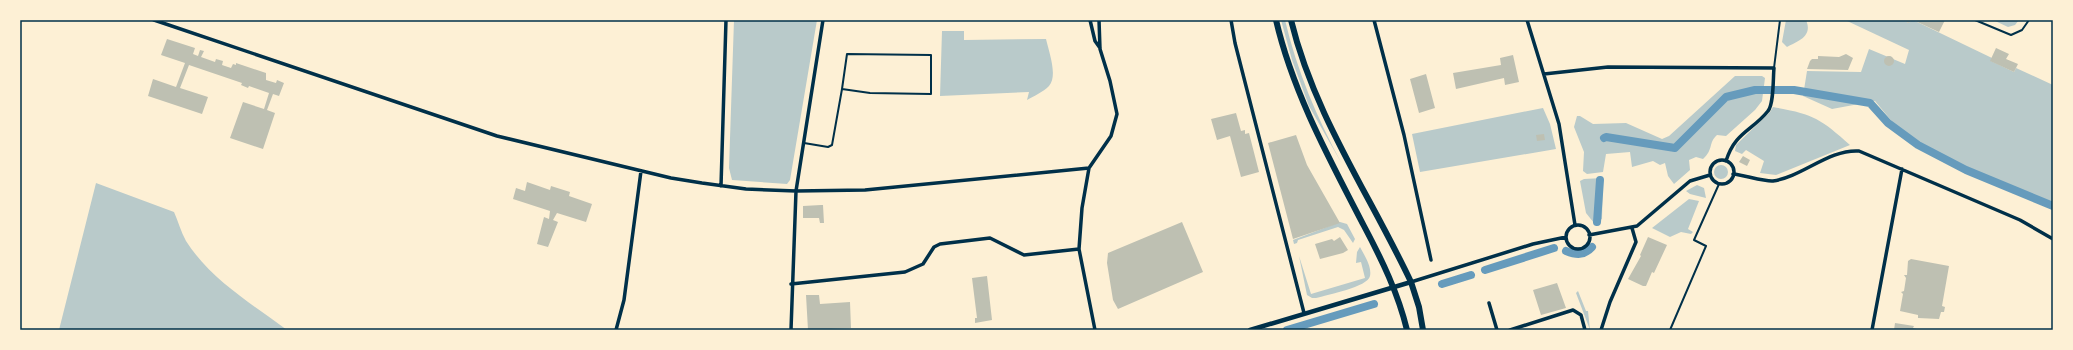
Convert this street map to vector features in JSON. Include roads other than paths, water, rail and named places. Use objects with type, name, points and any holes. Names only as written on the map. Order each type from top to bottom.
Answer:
[{"type":"main road","points":[[1276,20],[1292,75],[1310,118],[1394,287],[1407,330]]},
{"type":"main road","points":[[1291,20],[1299,49],[1328,123],[1411,282],[1421,316],[1423,330]]},
{"type":"street","points":[[154,20],[497,136],[671,178],[722,186],[796,191],[865,190],[1089,168]]},
{"type":"street","points":[[722,186],[726,20]]},
{"type":"street","points":[[791,330],[791,284],[796,191],[823,20]]},
{"type":"street","points":[[1090,20],[1095,41],[1100,49],[1110,81],[1116,114],[1111,136],[1089,168],[1082,208],[1079,249],[1095,330]]},
{"type":"street","points":[[1100,20],[1100,49]]},
{"type":"street","points":[[1231,20],[1235,43],[1304,313]]},
{"type":"street","points":[[1374,20],[1404,135],[1431,260]]},
{"type":"street","points":[[1527,20],[1562,140],[1576,225]]},
{"type":"street","points":[[1544,74],[1608,67],[1774,68],[1771,104],[1768,111],[1734,143],[1726,161]]},
{"type":"street","points":[[1733,174],[1773,181],[1852,151],[1870,154],[2020,220],[2053,238]]},
{"type":"street","points":[[1718,160],[1726,161],[1731,164],[1733,174],[1728,182],[1719,184],[1713,180],[1710,175],[1712,164],[1718,160]]},
{"type":"street","points":[[1872,330],[1902,169]]},
{"type":"street","points":[[616,330],[624,300],[640,171]]},
{"type":"street","points":[[1589,235],[1632,228],[1641,224],[1690,181],[1710,175]]},
{"type":"street","points":[[1576,225],[1584,227],[1589,235],[1588,243],[1579,248],[1569,245],[1566,237],[1569,228],[1576,225]]},
{"type":"street","points":[[1601,330],[1610,302],[1636,242],[1632,228]]},
{"type":"street","points":[[1250,330],[1533,244],[1566,237]]},
{"type":"street","points":[[791,284],[905,272],[923,264],[937,245],[947,243],[990,238],[1024,255],[1079,249]]},
{"type":"street","points":[[1489,303],[1497,330]]},
{"type":"street","points":[[1510,330],[1573,310],[1580,315],[1585,330]]},
{"type":"lane","points":[[1774,68],[1780,20]]},
{"type":"lane","points":[[1975,20],[2011,35],[2022,30],[2029,20]]},
{"type":"lane","points":[[803,143],[828,147],[832,145],[847,54],[931,55],[931,94],[870,94],[842,89]]},
{"type":"lane","points":[[1670,330],[1706,246],[1694,240],[1719,184]]},
{"type":"waterway","points":[[1604,138],[1606,137],[1675,148],[1726,97],[1755,90],[1794,90],[1870,103],[1888,123],[1918,145],[1966,170],[2053,206]]},
{"type":"waterway","points":[[1597,222],[1600,180]]},
{"type":"waterway","points":[[1566,251],[1580,254],[1586,252],[1592,247]]},
{"type":"waterway","points":[[1485,270],[1554,248]]},
{"type":"waterway","points":[[1442,284],[1471,275]]},
{"type":"waterway","points":[[1287,330],[1374,304]]}]
